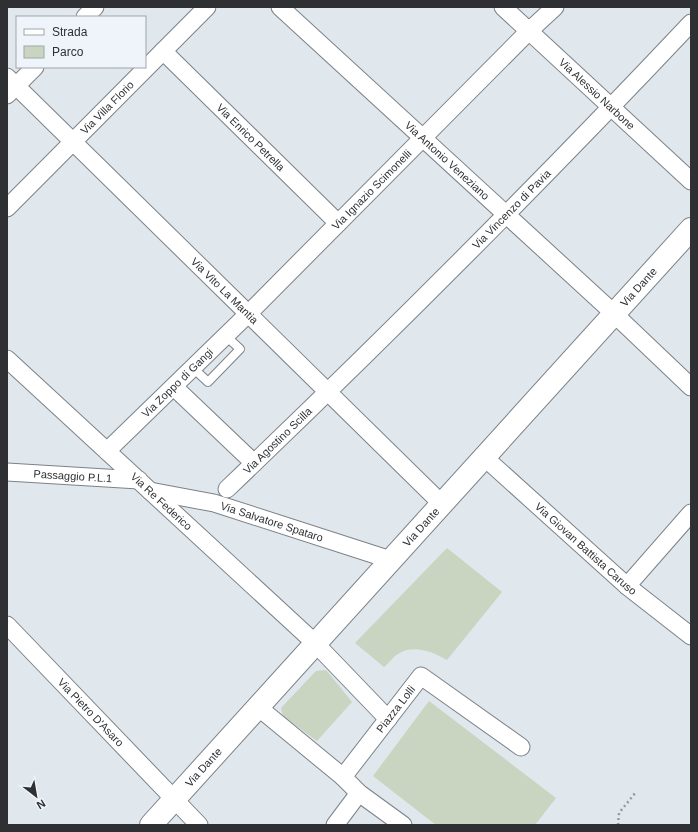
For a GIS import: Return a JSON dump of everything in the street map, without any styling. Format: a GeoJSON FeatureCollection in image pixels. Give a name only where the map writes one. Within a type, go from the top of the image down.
{"type":"FeatureCollection","features":[{"type":"Feature","properties":{"kind":"street"},"geometry":{"type":"LineString","coordinates":[[86,16],[95,7]]}},
{"type":"Feature","properties":{"kind":"street","name":"Via Villa Florio"},"geometry":{"type":"LineString","coordinates":[[7,208],[207,7]]}},
{"type":"Feature","properties":{"kind":"street","name":"Via Antonio Veneziano"},"geometry":{"type":"LineString","coordinates":[[280,7],[614,313],[691,387]]}},
{"type":"Feature","properties":{"kind":"street","name":"Via Alessio Narbone"},"geometry":{"type":"LineString","coordinates":[[503,7],[691,180]]}},
{"type":"Feature","properties":{"kind":"street","name":"Via Ignazio Scimonelli"},"geometry":{"type":"LineString","coordinates":[[248,314],[529,30],[555,7]]}},
{"type":"Feature","properties":{"kind":"street","name":"Via Vincenzo di Pavia"},"geometry":{"type":"LineString","coordinates":[[328,391],[612,107],[691,23]]}},
{"type":"Feature","properties":{"kind":"street","name":"Via Enrico Petrella"},"geometry":{"type":"LineString","coordinates":[[163,51],[338,223]]}},
{"type":"Feature","properties":{"kind":"street"},"geometry":{"type":"LineString","coordinates":[[10,86],[34,68]]}},
{"type":"Feature","properties":{"kind":"street","name":"Via Vito La Mantia"},"geometry":{"type":"LineString","coordinates":[[10,86],[73,142],[442,504]]}},
{"type":"Feature","properties":{"kind":"street","name":"Via Dante"},"geometry":{"type":"LineString","coordinates":[[151,825],[691,229]]}},
{"type":"Feature","properties":{"kind":"street","name":"Via Zoppo di Gangi"},"geometry":{"type":"LineString","coordinates":[[107,451],[248,314]]}},
{"type":"Feature","properties":{"kind":"street","name":"Via Re Federico"},"geometry":{"type":"LineString","coordinates":[[7,359],[316,643],[388,719]]}},
{"type":"Feature","properties":{"kind":"street"},"geometry":{"type":"LineString","coordinates":[[174,387],[254,463]]}},
{"type":"Feature","properties":{"kind":"street","name":"Via Agostino Scilla"},"geometry":{"type":"LineString","coordinates":[[227,489],[328,391]]}},
{"type":"Feature","properties":{"kind":"street","name":"Via Giovan Battista Caruso"},"geometry":{"type":"LineString","coordinates":[[484,457],[627,586],[691,636]]}},
{"type":"Feature","properties":{"kind":"street","name":"Passaggio P.L.1"},"geometry":{"type":"LineString","coordinates":[[7,472],[145,485]]}},
{"type":"Feature","properties":{"kind":"street","name":"Via Salvatore Spataro"},"geometry":{"type":"LineString","coordinates":[[145,485],[214,503],[391,560]]}},
{"type":"Feature","properties":{"kind":"street"},"geometry":{"type":"LineString","coordinates":[[627,586],[691,513]]}},
{"type":"Feature","properties":{"kind":"street","name":"Via Pietro D'Asaro"},"geometry":{"type":"LineString","coordinates":[[7,624],[199,825]]}},
{"type":"Feature","properties":{"kind":"street","name":"Piazza Lolli"},"geometry":{"type":"LineString","coordinates":[[343,777],[421,676],[521,747]]}},
{"type":"Feature","properties":{"kind":"street"},"geometry":{"type":"LineString","coordinates":[[258,707],[343,777],[359,793],[403,825]]}},
{"type":"Feature","properties":{"kind":"street"},"geometry":{"type":"LineString","coordinates":[[335,825],[359,793]]}},
{"type":"Feature","properties":{"kind":"path"},"geometry":{"type":"LineString","coordinates":[[618,825],[619,813],[636,792]]}},
{"type":"Feature","properties":{"kind":"green space"},"geometry":{"type":"Polygon","coordinates":[[[447,548],[502,592],[447,660],[436,654],[417,649],[404,651],[398,654],[384,667],[355,643],[447,548]]]}},
{"type":"Feature","properties":{"kind":"green space"},"geometry":{"type":"Polygon","coordinates":[[[316,671],[327,671],[352,702],[317,741],[283,716],[281,708],[316,671]]]}},
{"type":"Feature","properties":{"kind":"green space"},"geometry":{"type":"Polygon","coordinates":[[[429,701],[556,798],[535,825],[436,825],[373,776],[429,701]]]}}]}
